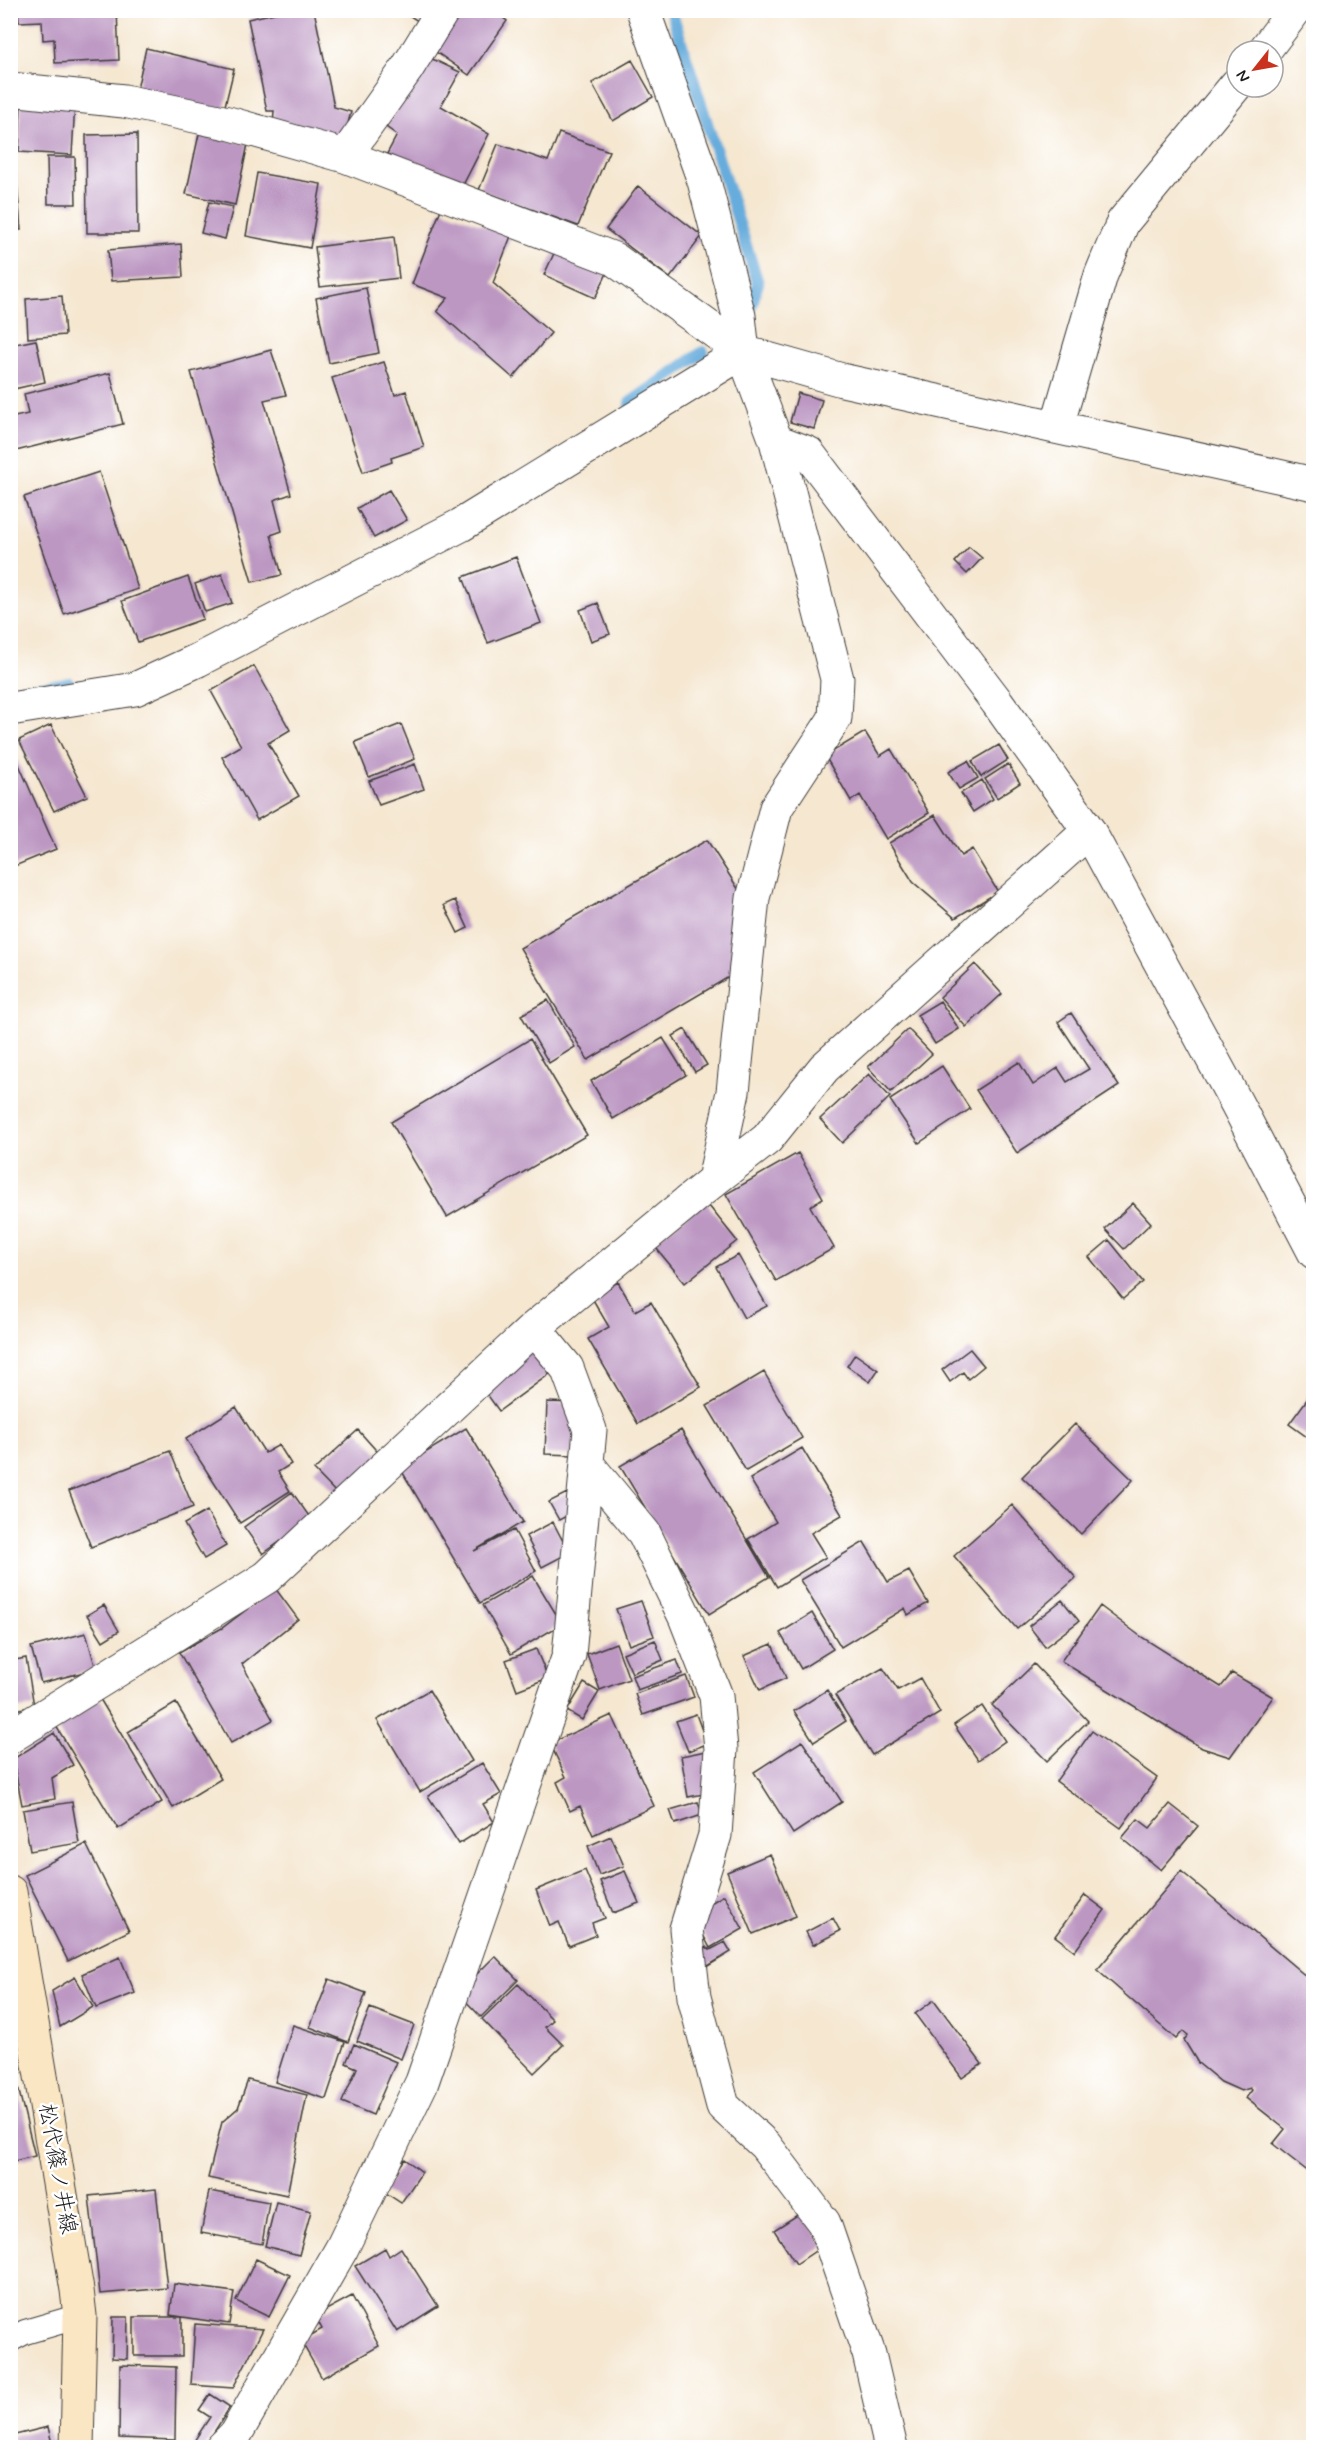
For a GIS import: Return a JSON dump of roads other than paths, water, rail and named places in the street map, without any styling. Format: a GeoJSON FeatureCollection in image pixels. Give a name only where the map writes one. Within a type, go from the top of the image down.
{"type":"FeatureCollection","features":[{"type":"Feature","properties":{"kind":"main road","name":"松代篠ノ井線"},"geometry":{"type":"LineString","coordinates":[[10,1892],[80,2316],[77,2448]]}},
{"type":"Feature","properties":{"kind":"street"},"geometry":{"type":"LineString","coordinates":[[345,156],[406,70],[442,10]]}},
{"type":"Feature","properties":{"kind":"street"},"geometry":{"type":"LineString","coordinates":[[643,10],[704,181],[739,316],[743,352],[776,441],[837,679],[835,718],[777,808],[753,898],[733,1092],[714,1180]]}},
{"type":"Feature","properties":{"kind":"street"},"geometry":{"type":"LineString","coordinates":[[1273,39],[1295,10]]}},
{"type":"Feature","properties":{"kind":"street"},"geometry":{"type":"LineString","coordinates":[[10,76],[48,93]]}},
{"type":"Feature","properties":{"kind":"street"},"geometry":{"type":"LineString","coordinates":[[10,89],[124,101],[228,123],[345,156],[614,259],[743,352],[842,380],[1314,484]]}},
{"type":"Feature","properties":{"kind":"street"},"geometry":{"type":"LineString","coordinates":[[1057,426],[1101,275],[1123,222],[1225,99]]}},
{"type":"Feature","properties":{"kind":"street"},"geometry":{"type":"LineString","coordinates":[[10,709],[135,689],[198,660],[461,525],[743,352]]}},
{"type":"Feature","properties":{"kind":"street"},"geometry":{"type":"LineString","coordinates":[[776,441],[808,453],[997,702],[1089,831],[1238,1104],[1314,1252]]}},
{"type":"Feature","properties":{"kind":"street"},"geometry":{"type":"LineString","coordinates":[[10,1737],[267,1577],[534,1328],[767,1139],[824,1068],[1089,831]]}},
{"type":"Feature","properties":{"kind":"street"},"geometry":{"type":"LineString","coordinates":[[222,2448],[235,2435],[342,2248],[423,2082],[569,1655],[590,1430],[567,1368],[534,1328]]}},
{"type":"Feature","properties":{"kind":"street"},"geometry":{"type":"LineString","coordinates":[[588,1465],[644,1533],[685,1617],[716,1696],[721,1749],[715,1835],[686,1929],[694,1997],[723,2106],[765,2145],[824,2223],[869,2354],[891,2448]]}},
{"type":"Feature","properties":{"kind":"lane"},"geometry":{"type":"LineString","coordinates":[[10,2340],[25,2332],[80,2316]]}},
{"type":"Feature","properties":{"kind":"waterway"},"geometry":{"type":"LineString","coordinates":[[671,10],[758,283],[749,313]]}},
{"type":"Feature","properties":{"kind":"waterway"},"geometry":{"type":"LineString","coordinates":[[630,403],[703,352]]}},
{"type":"Feature","properties":{"kind":"waterway"},"geometry":{"type":"LineString","coordinates":[[10,692],[69,683]]}}]}
